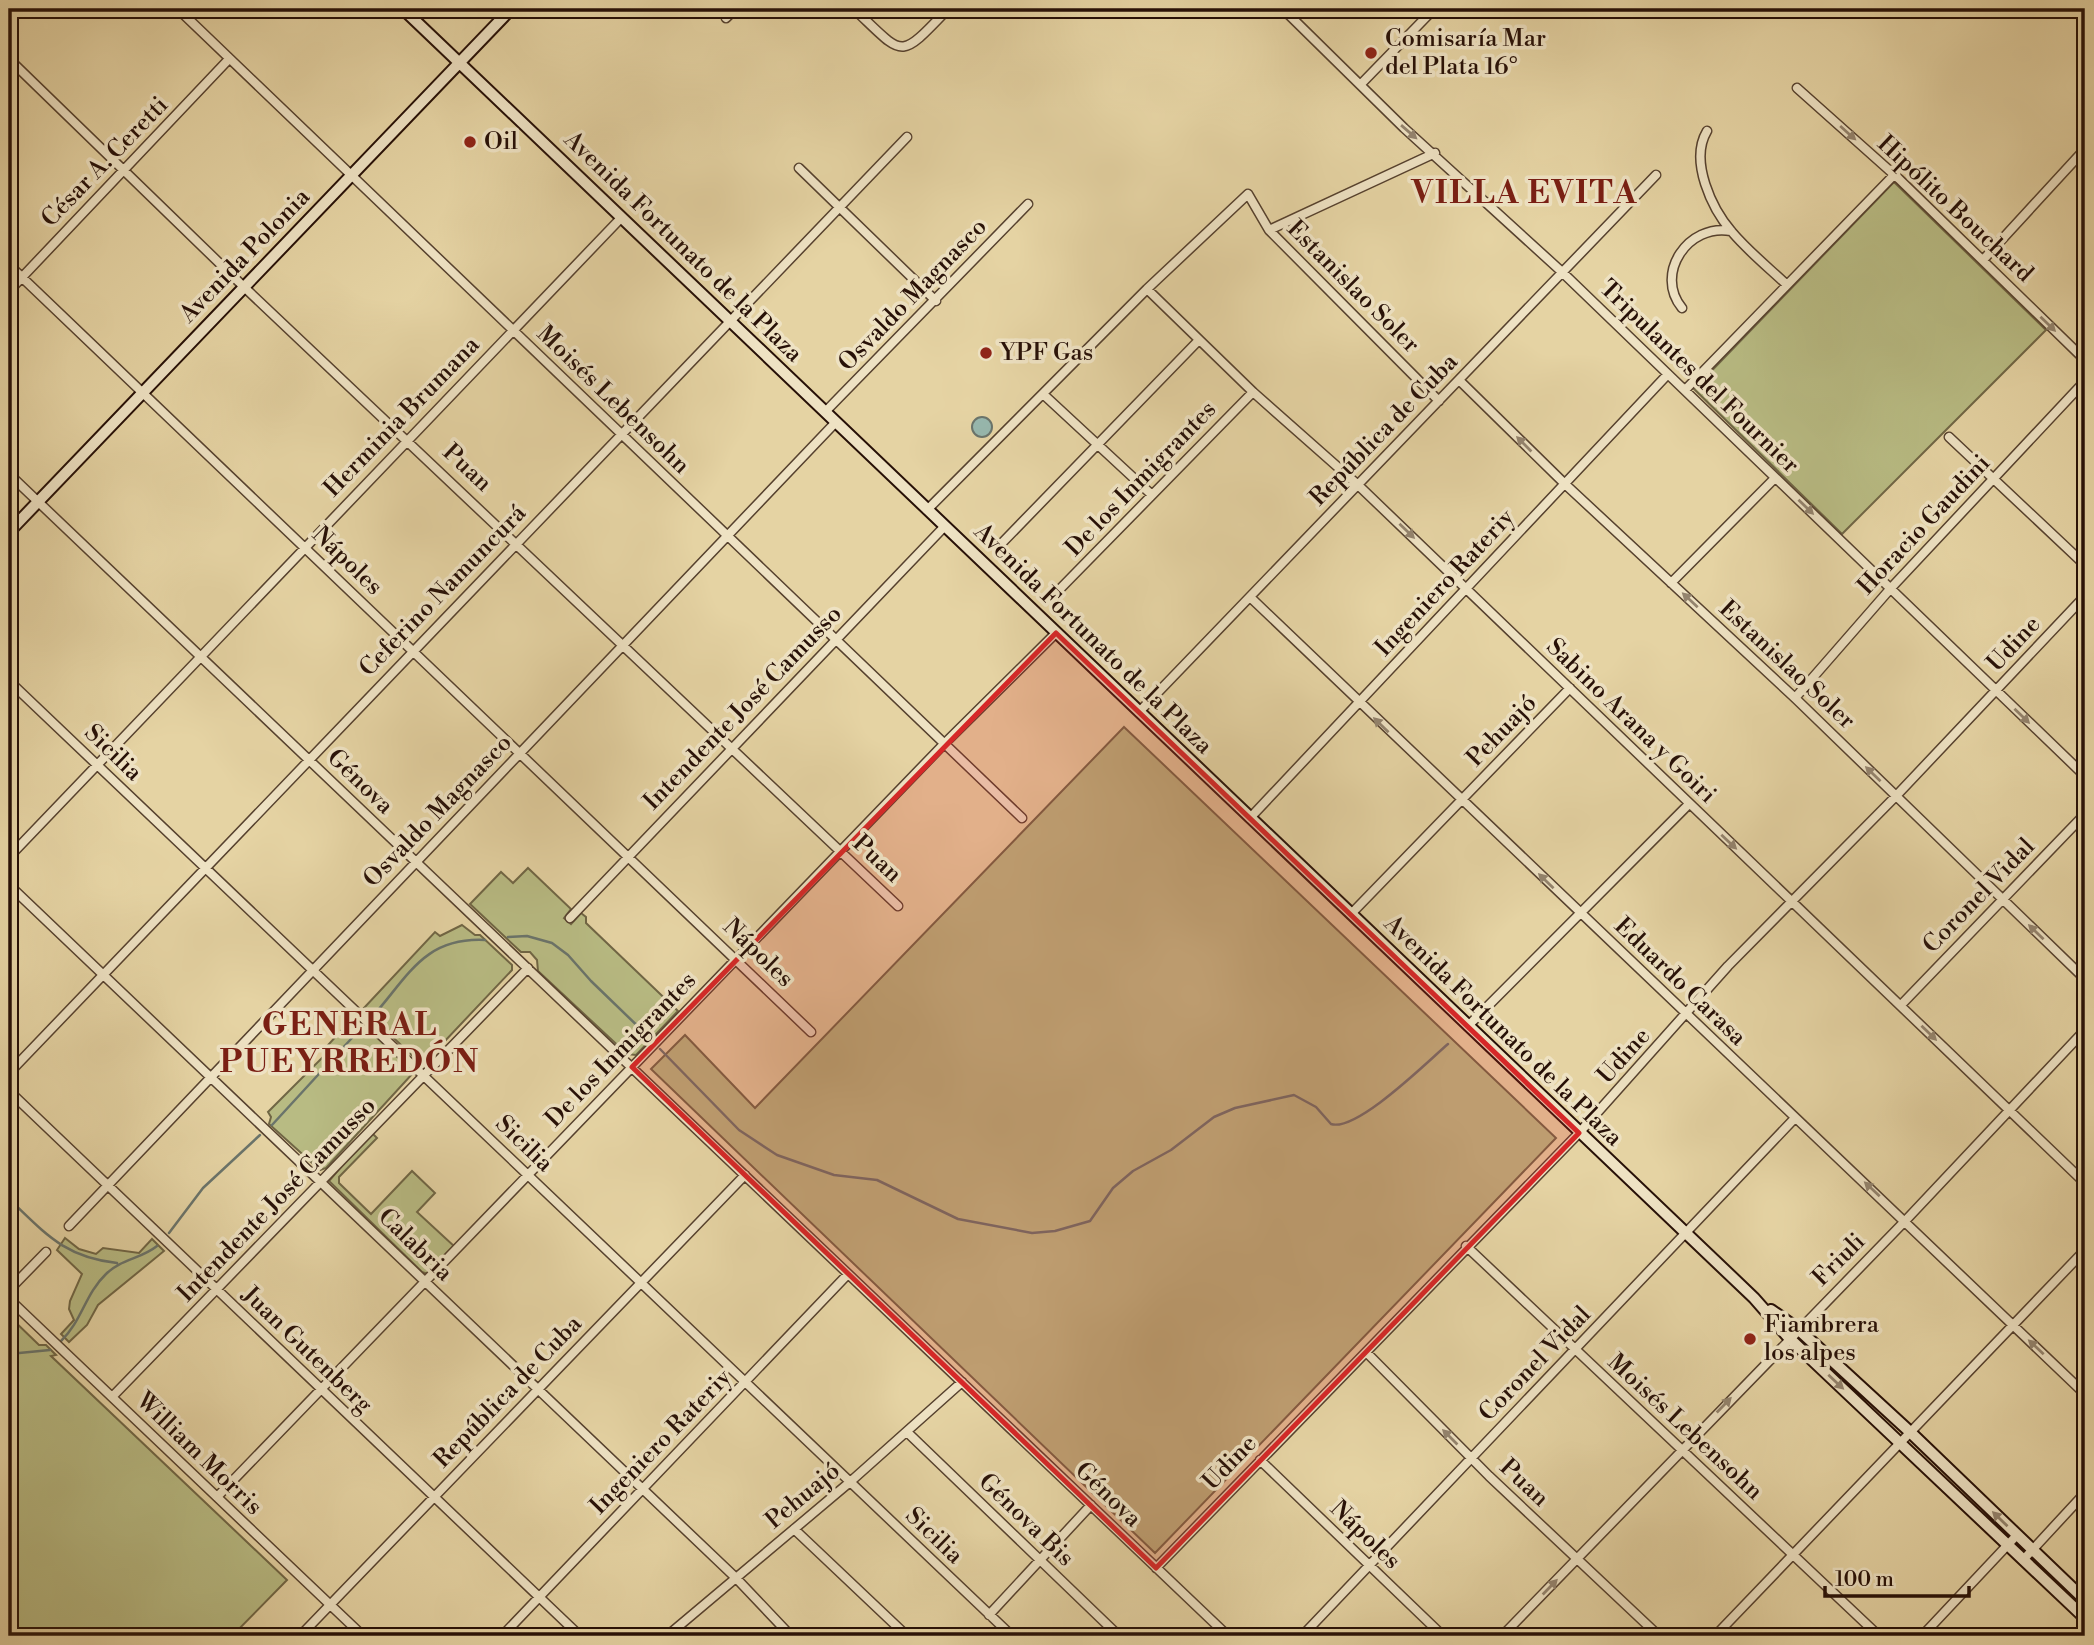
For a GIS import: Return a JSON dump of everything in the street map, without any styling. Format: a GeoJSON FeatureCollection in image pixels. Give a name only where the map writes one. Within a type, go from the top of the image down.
{"type":"FeatureCollection","features":[{"type":"Feature","properties":{"kind":"main road","name":"Avenida Fortunato de la Plaza"},"geometry":{"type":"LineString","coordinates":[[404,9],[1754,1298],[1789,1338],[2085,1618]]}},
{"type":"Feature","properties":{"kind":"main road","name":"Avenida Polonia"},"geometry":{"type":"LineString","coordinates":[[9,532],[510,9]]}},
{"type":"Feature","properties":{"kind":"main road","name":"Avenida Fortunato de la Plaza"},"geometry":{"type":"LineString","coordinates":[[1754,1298],[1798,1329],[2085,1600]]}},
{"type":"Feature","properties":{"kind":"street","name":"Moisés Lebensohn"},"geometry":{"type":"LineString","coordinates":[[178,9],[1021,818]]}},
{"type":"Feature","properties":{"kind":"street"},"geometry":{"type":"LineString","coordinates":[[726,18],[735,9]]}},
{"type":"Feature","properties":{"kind":"street"},"geometry":{"type":"LineString","coordinates":[[853,9],[891,44],[902,48],[914,45],[948,9]]}},
{"type":"Feature","properties":{"kind":"street","name":"Tripulantes del Fournier"},"geometry":{"type":"LineString","coordinates":[[1283,9],[1404,128],[1435,153],[1562,272],[2085,776]]}},
{"type":"Feature","properties":{"kind":"street"},"geometry":{"type":"LineString","coordinates":[[1361,84],[1434,9]]}},
{"type":"Feature","properties":{"kind":"street","name":"Puan"},"geometry":{"type":"LineString","coordinates":[[9,59],[244,287],[517,542],[898,906]]}},
{"type":"Feature","properties":{"kind":"street","name":"César A. Ceretti"},"geometry":{"type":"LineString","coordinates":[[9,292],[229,60]]}},
{"type":"Feature","properties":{"kind":"street"},"geometry":{"type":"LineString","coordinates":[[9,75],[17,67]]}},
{"type":"Feature","properties":{"kind":"street","name":"Hipólito Bouchard"},"geometry":{"type":"LineString","coordinates":[[1797,88],[1894,175],[2085,360]]}},
{"type":"Feature","properties":{"kind":"street"},"geometry":{"type":"LineString","coordinates":[[1707,131],[1701,156],[1704,182],[1731,231],[1787,285]]}},
{"type":"Feature","properties":{"kind":"street","name":"Ceferino Namuncurá"},"geometry":{"type":"LineString","coordinates":[[9,1073],[907,136]]}},
{"type":"Feature","properties":{"kind":"street"},"geometry":{"type":"LineString","coordinates":[[1983,260],[2085,149]]}},
{"type":"Feature","properties":{"kind":"street"},"geometry":{"type":"LineString","coordinates":[[1269,230],[1435,153]]}},
{"type":"Feature","properties":{"kind":"street"},"geometry":{"type":"LineString","coordinates":[[799,168],[936,301]]}},
{"type":"Feature","properties":{"kind":"street","name":"República de Cuba"},"geometry":{"type":"LineString","coordinates":[[1139,712],[1656,175]]}},
{"type":"Feature","properties":{"kind":"street"},"geometry":{"type":"LineString","coordinates":[[1685,390],[1894,175]]}},
{"type":"Feature","properties":{"kind":"street","name":"Estanislao Soler"},"geometry":{"type":"LineString","coordinates":[[1147,289],[1248,194],[1269,230],[1439,401]]}},
{"type":"Feature","properties":{"kind":"street","name":"Osvaldo Magnasco"},"geometry":{"type":"LineString","coordinates":[[824,412],[936,301],[1028,204]]}},
{"type":"Feature","properties":{"kind":"street","name":"Herminia Brumana"},"geometry":{"type":"LineString","coordinates":[[9,857],[621,218]]}},
{"type":"Feature","properties":{"kind":"street"},"geometry":{"type":"LineString","coordinates":[[1682,308],[1675,299],[1670,282],[1673,264],[1683,248],[1711,231],[1731,231]]}},
{"type":"Feature","properties":{"kind":"street","name":"Nápoles"},"geometry":{"type":"LineString","coordinates":[[9,265],[811,1032]]}},
{"type":"Feature","properties":{"kind":"street"},"geometry":{"type":"LineString","coordinates":[[927,510],[1147,289]]}},
{"type":"Feature","properties":{"kind":"street","name":"Sabino Arana y Goiri"},"geometry":{"type":"LineString","coordinates":[[1147,289],[1253,392],[1357,484],[2085,1183]]}},
{"type":"Feature","properties":{"kind":"street"},"geometry":{"type":"LineString","coordinates":[[1000,545],[1199,340]]}},
{"type":"Feature","properties":{"kind":"street","name":"Ingeniero Rateriy"},"geometry":{"type":"LineString","coordinates":[[1250,818],[1668,374]]}},
{"type":"Feature","properties":{"kind":"street","name":"Estanislao Soler"},"geometry":{"type":"LineString","coordinates":[[1460,381],[1566,485],[1795,698],[2085,979]]}},
{"type":"Feature","properties":{"kind":"street","name":"Horacio Gaudini"},"geometry":{"type":"LineString","coordinates":[[1795,698],[1891,588],[2085,381]]}},
{"type":"Feature","properties":{"kind":"street","name":"De los Inmigrantes"},"geometry":{"type":"LineString","coordinates":[[1057,592],[1253,392]]}},
{"type":"Feature","properties":{"kind":"street"},"geometry":{"type":"LineString","coordinates":[[1043,394],[1152,495]]}},
{"type":"Feature","properties":{"kind":"street","name":"Osvaldo Magnasco"},"geometry":{"type":"LineString","coordinates":[[68,1226],[835,423]]}},
{"type":"Feature","properties":{"kind":"street"},"geometry":{"type":"LineString","coordinates":[[1949,437],[2085,565]]}},
{"type":"Feature","properties":{"kind":"street","name":"Génova"},"geometry":{"type":"LineString","coordinates":[[9,474],[1228,1636]]}},
{"type":"Feature","properties":{"kind":"street"},"geometry":{"type":"LineString","coordinates":[[1671,583],[1775,478]]}},
{"type":"Feature","properties":{"kind":"street","name":"Intendente José Camusso"},"geometry":{"type":"LineString","coordinates":[[570,918],[944,527]]}},
{"type":"Feature","properties":{"kind":"street","name":"Udine"},"geometry":{"type":"LineString","coordinates":[[1156,1568],[1367,1353],[1466,1246],[1579,1133],[1728,966],[1896,796],[2085,596]]}},
{"type":"Feature","properties":{"kind":"street","name":"Eduardo Carasa"},"geometry":{"type":"LineString","coordinates":[[1250,597],[1686,1015],[1906,1220],[2085,1394]]}},
{"type":"Feature","properties":{"kind":"street","name":"De los Inmigrantes"},"geometry":{"type":"LineString","coordinates":[[217,1497],[840,851],[1056,633]]}},
{"type":"Feature","properties":{"kind":"street","name":"Sicilia"},"geometry":{"type":"LineString","coordinates":[[9,681],[1012,1636]]}},
{"type":"Feature","properties":{"kind":"street","name":"Pehuajó"},"geometry":{"type":"LineString","coordinates":[[1351,914],[1570,688]]}},
{"type":"Feature","properties":{"kind":"street"},"geometry":{"type":"LineString","coordinates":[[1468,1026],[1578,912],[1688,804]]}},
{"type":"Feature","properties":{"kind":"street","name":"Coronel Vidal"},"geometry":{"type":"LineString","coordinates":[[1901,1006],[2085,814]]}},
{"type":"Feature","properties":{"kind":"street","name":"Calabria"},"geometry":{"type":"LineString","coordinates":[[9,885],[736,1578],[791,1636]]}},
{"type":"Feature","properties":{"kind":"street","name":"Intendente José Camusso"},"geometry":{"type":"LineString","coordinates":[[112,1397],[528,968]]}},
{"type":"Feature","properties":{"kind":"street","name":"Friuli"},"geometry":{"type":"LineString","coordinates":[[1502,1636],[1906,1220],[2085,1030]]}},
{"type":"Feature","properties":{"kind":"street","name":"Juan Gutenberg"},"geometry":{"type":"LineString","coordinates":[[9,1091],[580,1636]]}},
{"type":"Feature","properties":{"kind":"street","name":"Coronel Vidal"},"geometry":{"type":"LineString","coordinates":[[1302,1636],[1795,1118]]}},
{"type":"Feature","properties":{"kind":"street","name":"República de Cuba"},"geometry":{"type":"LineString","coordinates":[[300,1636],[745,1175]]}},
{"type":"Feature","properties":{"kind":"street","name":"Moisés Lebensohn"},"geometry":{"type":"LineString","coordinates":[[1466,1246],[1879,1636]]}},
{"type":"Feature","properties":{"kind":"street"},"geometry":{"type":"LineString","coordinates":[[1715,1636],[1899,1441],[2085,1250]]}},
{"type":"Feature","properties":{"kind":"street"},"geometry":{"type":"LineString","coordinates":[[9,1290],[46,1252]]}},
{"type":"Feature","properties":{"kind":"street","name":"Ingeniero Rateriy"},"geometry":{"type":"LineString","coordinates":[[502,1636],[848,1274]]}},
{"type":"Feature","properties":{"kind":"street","name":"William Morris"},"geometry":{"type":"LineString","coordinates":[[9,1299],[363,1636]]}},
{"type":"Feature","properties":{"kind":"street","name":"Puan"},"geometry":{"type":"LineString","coordinates":[[1367,1353],[1471,1459],[1659,1636]]}},
{"type":"Feature","properties":{"kind":"street","name":"Pehuajó"},"geometry":{"type":"LineString","coordinates":[[667,1636],[850,1482],[962,1382]]}},
{"type":"Feature","properties":{"kind":"street","name":"Génova Bis"},"geometry":{"type":"LineString","coordinates":[[906,1432],[1119,1636]]}},
{"type":"Feature","properties":{"kind":"street","name":"Nápoles"},"geometry":{"type":"LineString","coordinates":[[1260,1460],[1443,1636]]}},
{"type":"Feature","properties":{"kind":"street"},"geometry":{"type":"LineString","coordinates":[[2024,1560],[2085,1493]]}},
{"type":"Feature","properties":{"kind":"street"},"geometry":{"type":"LineString","coordinates":[[989,1615],[1091,1505]]}},
{"type":"Feature","properties":{"kind":"street"},"geometry":{"type":"LineString","coordinates":[[794,1529],[907,1636]]}},
{"type":"Feature","properties":{"kind":"street"},"geometry":{"type":"LineString","coordinates":[[1922,1636],[2017,1535]]}},
{"type":"Feature","properties":{"kind":"street"},"geometry":{"type":"LineString","coordinates":[[678,1627],[688,1636]]}},
{"type":"Feature","properties":{"kind":"street"},"geometry":{"type":"LineString","coordinates":[[1210,1636],[1218,1627]]}},
{"type":"Feature","properties":{"kind":"highlighted area"},"geometry":{"type":"Polygon","coordinates":[[[1056,633],[1579,1133],[1156,1568],[632,1067],[1056,633]]]}},
{"type":"Feature","properties":{"kind":"green space"},"geometry":{"type":"Polygon","coordinates":[[[1894,182],[2046,330],[1842,534],[1694,389],[1894,182]]]}},
{"type":"Feature","properties":{"kind":"green space"},"geometry":{"type":"Polygon","coordinates":[[[1124,727],[1556,1138],[1155,1553],[651,1069],[685,1035],[755,1108],[1124,727]]]}},
{"type":"Feature","properties":{"kind":"green space"},"geometry":{"type":"Polygon","coordinates":[[[528,868],[571,909],[564,918],[571,924],[581,913],[586,917],[586,923],[678,1011],[636,1055],[627,1054],[538,971],[537,960],[530,952],[521,952],[470,904],[501,872],[513,883],[528,868]]]}},
{"type":"Feature","properties":{"kind":"green space"},"geometry":{"type":"Polygon","coordinates":[[[462,925],[475,935],[480,935],[512,965],[512,970],[426,1061],[419,1062],[363,1009],[435,932],[440,936],[462,925]]]}},
{"type":"Feature","properties":{"kind":"green space"},"geometry":{"type":"Polygon","coordinates":[[[351,1020],[367,1031],[369,1029],[414,1072],[326,1168],[320,1170],[269,1124],[271,1117],[268,1112],[331,1049],[328,1045],[351,1020]]]}},
{"type":"Feature","properties":{"kind":"green space"},"geometry":{"type":"Polygon","coordinates":[[[371,1132],[377,1138],[339,1177],[339,1183],[371,1214],[412,1171],[435,1193],[417,1212],[455,1247],[428,1274],[422,1272],[329,1181],[371,1132]]]}},
{"type":"Feature","properties":{"kind":"green space"},"geometry":{"type":"Polygon","coordinates":[[[65,1238],[79,1249],[96,1254],[103,1248],[139,1253],[152,1239],[164,1251],[98,1305],[87,1325],[69,1342],[61,1334],[74,1320],[69,1309],[70,1301],[82,1274],[57,1250],[65,1238]]]}},
{"type":"Feature","properties":{"kind":"green space"},"geometry":{"type":"Polygon","coordinates":[[[9,1316],[39,1345],[46,1345],[56,1355],[51,1356],[287,1580],[232,1636],[9,1636],[9,1316]]]}},
{"type":"Feature","properties":{"kind":"water"},"geometry":{"type":"Polygon","coordinates":[[[982,417],[989,420],[992,427],[989,434],[982,437],[975,434],[972,427],[975,420],[982,417]]]}},
{"type":"Feature","properties":{"kind":"waterway"},"geometry":{"type":"LineString","coordinates":[[508,937],[527,936],[552,943],[568,955],[650,1038]]}},
{"type":"Feature","properties":{"kind":"waterway"},"geometry":{"type":"LineString","coordinates":[[373,1016],[408,973],[433,952],[464,941],[485,940]]}},
{"type":"Feature","properties":{"kind":"waterway"},"geometry":{"type":"LineString","coordinates":[[272,1125],[362,1027]]}},
{"type":"Feature","properties":{"kind":"waterway"},"geometry":{"type":"LineString","coordinates":[[660,1049],[739,1130],[777,1155],[834,1175],[877,1180],[958,1219],[1032,1233],[1055,1231],[1090,1221],[1113,1188],[1133,1171],[1171,1150],[1214,1117],[1235,1108],[1294,1095],[1316,1107],[1331,1124],[1343,1124],[1374,1107],[1448,1044]]}},
{"type":"Feature","properties":{"kind":"waterway"},"geometry":{"type":"LineString","coordinates":[[169,1233],[203,1188],[260,1135]]}},
{"type":"Feature","properties":{"kind":"waterway"},"geometry":{"type":"LineString","coordinates":[[9,1199],[57,1242],[83,1255],[117,1263]]}},
{"type":"Feature","properties":{"kind":"waterway"},"geometry":{"type":"LineString","coordinates":[[61,1341],[106,1274],[118,1265],[157,1246]]}},
{"type":"Feature","properties":{"kind":"waterway"},"geometry":{"type":"LineString","coordinates":[[9,1354],[50,1350]]}},
{"type":"Feature","properties":{"kind":"place","name":"Comisaría Mar del Plata 16°"},"geometry":{"type":"Point","coordinates":[1371,53]}},
{"type":"Feature","properties":{"kind":"place","name":"Oil"},"geometry":{"type":"Point","coordinates":[470,142]}},
{"type":"Feature","properties":{"kind":"place","name":"YPF Gas"},"geometry":{"type":"Point","coordinates":[986,353]}},
{"type":"Feature","properties":{"kind":"place","name":"Fiambrera los alpes"},"geometry":{"type":"Point","coordinates":[1750,1339]}},
{"type":"Feature","properties":{"kind":"district","name":"VILLA EVITA"},"geometry":{"type":"Point","coordinates":[1525,193]}},
{"type":"Feature","properties":{"kind":"district","name":"GENERAL PUEYRREDÓN"},"geometry":{"type":"Point","coordinates":[350,1044]}}]}
